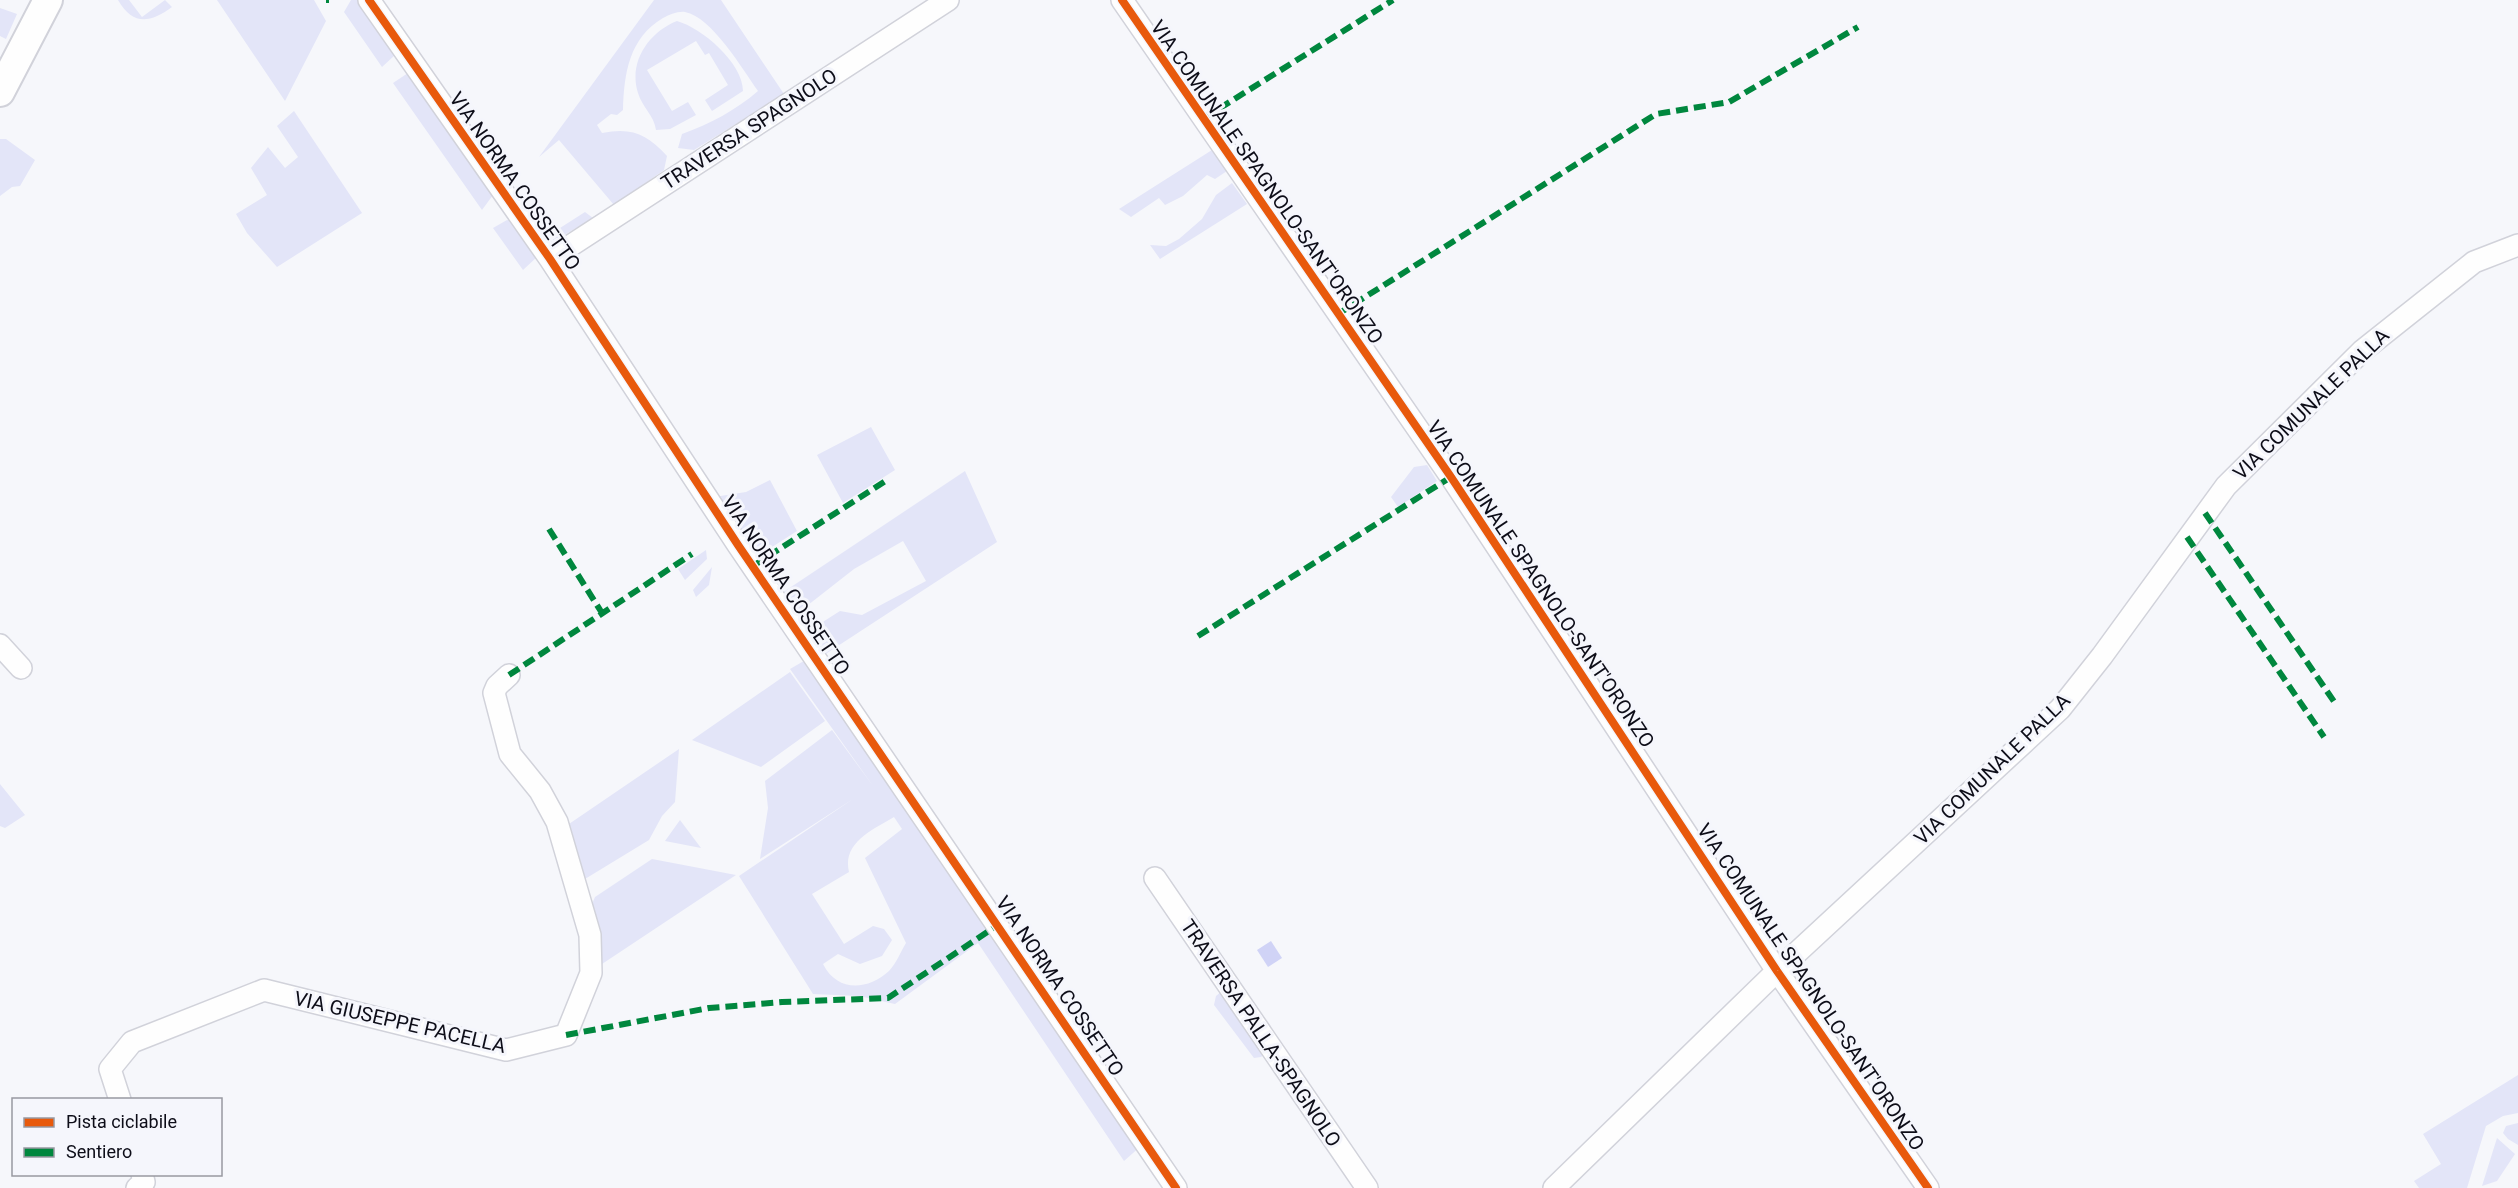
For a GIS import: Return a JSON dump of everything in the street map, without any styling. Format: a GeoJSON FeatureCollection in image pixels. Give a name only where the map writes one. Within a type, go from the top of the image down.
{"type":"FeatureCollection","features":[{"type":"Feature","properties":{"kind":"street"},"geometry":{"type":"LineString","coordinates":[[0,92],[48,0]]}},
{"type":"Feature","properties":{"kind":"street","name":"VIA NORMA COSSETTO"},"geometry":{"type":"LineString","coordinates":[[369,0],[550,259],[738,545],[1176,1188]]}},
{"type":"Feature","properties":{"kind":"street","name":"TRAVERSA SPAGNOLO"},"geometry":{"type":"LineString","coordinates":[[550,259],[948,0]]}},
{"type":"Feature","properties":{"kind":"street","name":"VIA COMUNALE SPAGNOLO-SANT'ORONZO"},"geometry":{"type":"LineString","coordinates":[[1122,0],[1451,477],[1777,970],[1928,1188]]}},
{"type":"Feature","properties":{"kind":"street","name":"VIA COMUNALE PALLA"},"geometry":{"type":"LineString","coordinates":[[1554,1188],[1777,970],[2060,709],[2102,656],[2226,486],[2362,351],[2474,262],[2518,245]]}},
{"type":"Feature","properties":{"kind":"street"},"geometry":{"type":"LineString","coordinates":[[0,645],[21,668]]}},
{"type":"Feature","properties":{"kind":"street","name":"VIA GIUSEPPE PACELLA"},"geometry":{"type":"LineString","coordinates":[[119,1098],[110,1069],[132,1042],[264,990],[506,1050],[566,1035],[591,973],[590,935],[557,822],[540,791],[510,754],[494,693],[497,686],[509,675]]}},
{"type":"Feature","properties":{"kind":"street","name":"TRAVERSA PALLA-SPAGNOLO"},"geometry":{"type":"LineString","coordinates":[[1155,878],[1367,1188]]}},
{"type":"Feature","properties":{"kind":"street"},"geometry":{"type":"LineString","coordinates":[[137,1188],[144,1182],[142,1176]]}},
{"type":"Feature","properties":{"kind":"shaded area"},"geometry":{"type":"Polygon","coordinates":[[[118,0],[129,0],[142,17],[165,0],[172,7],[149,19],[142,19],[130,14],[118,0]]]}},
{"type":"Feature","properties":{"kind":"shaded area"},"geometry":{"type":"Polygon","coordinates":[[[217,0],[314,0],[326,21],[285,101],[217,0]]]}},
{"type":"Feature","properties":{"kind":"shaded area"},"geometry":{"type":"Polygon","coordinates":[[[351,0],[357,0],[395,55],[382,67],[344,12],[351,0]]]}},
{"type":"Feature","properties":{"kind":"shaded area"},"geometry":{"type":"Polygon","coordinates":[[[654,0],[721,0],[784,94],[694,150],[678,148],[682,134],[722,116],[758,91],[726,46],[706,24],[685,12],[663,18],[652,26],[636,46],[627,70],[623,110],[617,115],[611,114],[597,125],[602,133],[622,131],[646,137],[667,156],[664,170],[614,205],[559,140],[539,157],[654,0]]]}},
{"type":"Feature","properties":{"kind":"shaded area"},"geometry":{"type":"Polygon","coordinates":[[[0,8],[17,14],[6,39],[0,36],[0,8]]]}},
{"type":"Feature","properties":{"kind":"shaded area"},"geometry":{"type":"Polygon","coordinates":[[[677,21],[698,31],[729,58],[741,80],[743,91],[712,111],[705,100],[728,85],[709,53],[705,55],[696,41],[647,70],[672,111],[688,102],[696,115],[670,129],[656,130],[638,93],[636,70],[643,50],[650,40],[677,21]]]}},
{"type":"Feature","properties":{"kind":"shaded area"},"geometry":{"type":"Polygon","coordinates":[[[408,73],[493,195],[482,210],[393,83],[408,73]]]}},
{"type":"Feature","properties":{"kind":"shaded area"},"geometry":{"type":"Polygon","coordinates":[[[294,111],[362,213],[277,267],[247,233],[236,214],[267,195],[251,168],[268,147],[285,168],[298,157],[277,126],[294,111]]]}},
{"type":"Feature","properties":{"kind":"shaded area"},"geometry":{"type":"Polygon","coordinates":[[[0,139],[6,139],[35,160],[20,186],[12,187],[0,196],[0,139]]]}},
{"type":"Feature","properties":{"kind":"shaded area"},"geometry":{"type":"Polygon","coordinates":[[[1212,150],[1227,171],[1215,179],[1207,175],[1183,196],[1165,205],[1159,198],[1131,217],[1119,209],[1212,150]]]}},
{"type":"Feature","properties":{"kind":"shaded area"},"geometry":{"type":"Polygon","coordinates":[[[1232,183],[1247,204],[1160,259],[1150,245],[1166,246],[1179,239],[1202,219],[1216,195],[1232,183]]]}},
{"type":"Feature","properties":{"kind":"shaded area"},"geometry":{"type":"Polygon","coordinates":[[[585,212],[593,218],[554,241],[544,226],[560,228],[585,212]]]}},
{"type":"Feature","properties":{"kind":"shaded area"},"geometry":{"type":"Polygon","coordinates":[[[507,220],[512,221],[537,257],[523,270],[493,228],[507,220]]]}},
{"type":"Feature","properties":{"kind":"shaded area"},"geometry":{"type":"Polygon","coordinates":[[[871,427],[895,470],[843,503],[817,455],[871,427]]]}},
{"type":"Feature","properties":{"kind":"shaded area"},"geometry":{"type":"Polygon","coordinates":[[[1427,465],[1437,481],[1398,507],[1391,497],[1414,467],[1427,465]]]}},
{"type":"Feature","properties":{"kind":"shaded area"},"geometry":{"type":"Polygon","coordinates":[[[965,471],[997,542],[824,655],[807,632],[840,611],[862,615],[926,581],[903,541],[854,569],[794,616],[779,595],[965,471]]]}},
{"type":"Feature","properties":{"kind":"shaded area"},"geometry":{"type":"Polygon","coordinates":[[[770,480],[797,531],[755,558],[714,497],[746,492],[770,480]]]}},
{"type":"Feature","properties":{"kind":"shaded area"},"geometry":{"type":"Polygon","coordinates":[[[706,550],[707,559],[685,580],[678,569],[706,550]]]}},
{"type":"Feature","properties":{"kind":"shaded area"},"geometry":{"type":"Polygon","coordinates":[[[712,567],[709,585],[696,597],[693,590],[712,567]]]}},
{"type":"Feature","properties":{"kind":"shaded area"},"geometry":{"type":"Polygon","coordinates":[[[809,658],[1141,1146],[1124,1161],[978,943],[895,1004],[859,996],[813,994],[739,876],[853,799],[760,859],[768,808],[765,781],[832,730],[873,786],[790,669],[809,658]],[[894,817],[868,832],[854,845],[850,853],[849,872],[812,894],[844,944],[873,926],[884,929],[892,940],[882,956],[860,964],[838,954],[823,964],[836,980],[844,984],[862,985],[880,978],[892,968],[906,943],[865,858],[902,829],[894,817]]]}},
{"type":"Feature","properties":{"kind":"shaded area"},"geometry":{"type":"Polygon","coordinates":[[[790,672],[825,721],[761,767],[692,740],[790,672]]]}},
{"type":"Feature","properties":{"kind":"shaded area"},"geometry":{"type":"Polygon","coordinates":[[[679,749],[675,802],[662,816],[649,840],[585,879],[566,826],[679,749]]]}},
{"type":"Feature","properties":{"kind":"shaded area"},"geometry":{"type":"Polygon","coordinates":[[[0,784],[25,815],[5,828],[0,826],[0,784]]]}},
{"type":"Feature","properties":{"kind":"shaded area"},"geometry":{"type":"Polygon","coordinates":[[[680,820],[701,848],[665,841],[680,820]]]}},
{"type":"Feature","properties":{"kind":"shaded area"},"geometry":{"type":"Polygon","coordinates":[[[652,859],[736,875],[599,966],[592,904],[595,897],[652,859]]]}},
{"type":"Feature","properties":{"kind":"shaded area"},"geometry":{"type":"Polygon","coordinates":[[[1222,991],[1267,1051],[1261,1057],[1254,1058],[1214,1005],[1216,996],[1222,991]]]}},
{"type":"Feature","properties":{"kind":"shaded area"},"geometry":{"type":"Polygon","coordinates":[[[2518,1075],[2518,1113],[2503,1116],[2486,1126],[2467,1188],[2419,1188],[2414,1181],[2441,1164],[2423,1134],[2518,1075]]]}},
{"type":"Feature","properties":{"kind":"shaded area"},"geometry":{"type":"Polygon","coordinates":[[[2518,1123],[2518,1145],[2503,1133],[2506,1126],[2518,1123]]]}},
{"type":"Feature","properties":{"kind":"shaded area"},"geometry":{"type":"Polygon","coordinates":[[[2497,1138],[2515,1154],[2497,1181],[2482,1186],[2497,1138]]]}},
{"type":"Feature","properties":{"kind":"water"},"geometry":{"type":"Polygon","coordinates":[[[1271,941],[1282,958],[1268,967],[1257,950],[1271,941]]]}},
{"type":"Feature","properties":{"kind":"marked path"},"geometry":{"type":"LineString","coordinates":[[1204,118],[1393,0]]}},
{"type":"Feature","properties":{"kind":"marked path"},"geometry":{"type":"LineString","coordinates":[[1338,314],[1656,114],[1729,102],[1858,27]]}},
{"type":"Feature","properties":{"kind":"marked path"},"geometry":{"type":"LineString","coordinates":[[1198,636],[1451,477]]}},
{"type":"Feature","properties":{"kind":"marked path"},"geometry":{"type":"LineString","coordinates":[[753,566],[887,480]]}},
{"type":"Feature","properties":{"kind":"marked path"},"geometry":{"type":"LineString","coordinates":[[2205,513],[2335,703]]}},
{"type":"Feature","properties":{"kind":"marked path"},"geometry":{"type":"LineString","coordinates":[[549,529],[602,613]]}},
{"type":"Feature","properties":{"kind":"marked path"},"geometry":{"type":"LineString","coordinates":[[2187,537],[2324,737]]}},
{"type":"Feature","properties":{"kind":"marked path"},"geometry":{"type":"LineString","coordinates":[[509,675],[692,554]]}},
{"type":"Feature","properties":{"kind":"marked path"},"geometry":{"type":"LineString","coordinates":[[566,1035],[709,1008],[782,1002],[888,998],[998,925]]}},
{"type":"Feature","properties":{"kind":"cycle path"},"geometry":{"type":"LineString","coordinates":[[369,0],[550,259],[738,545],[1176,1188]]}},
{"type":"Feature","properties":{"kind":"cycle path"},"geometry":{"type":"LineString","coordinates":[[1122,0],[1451,477],[1777,971],[1928,1188]]}}]}
